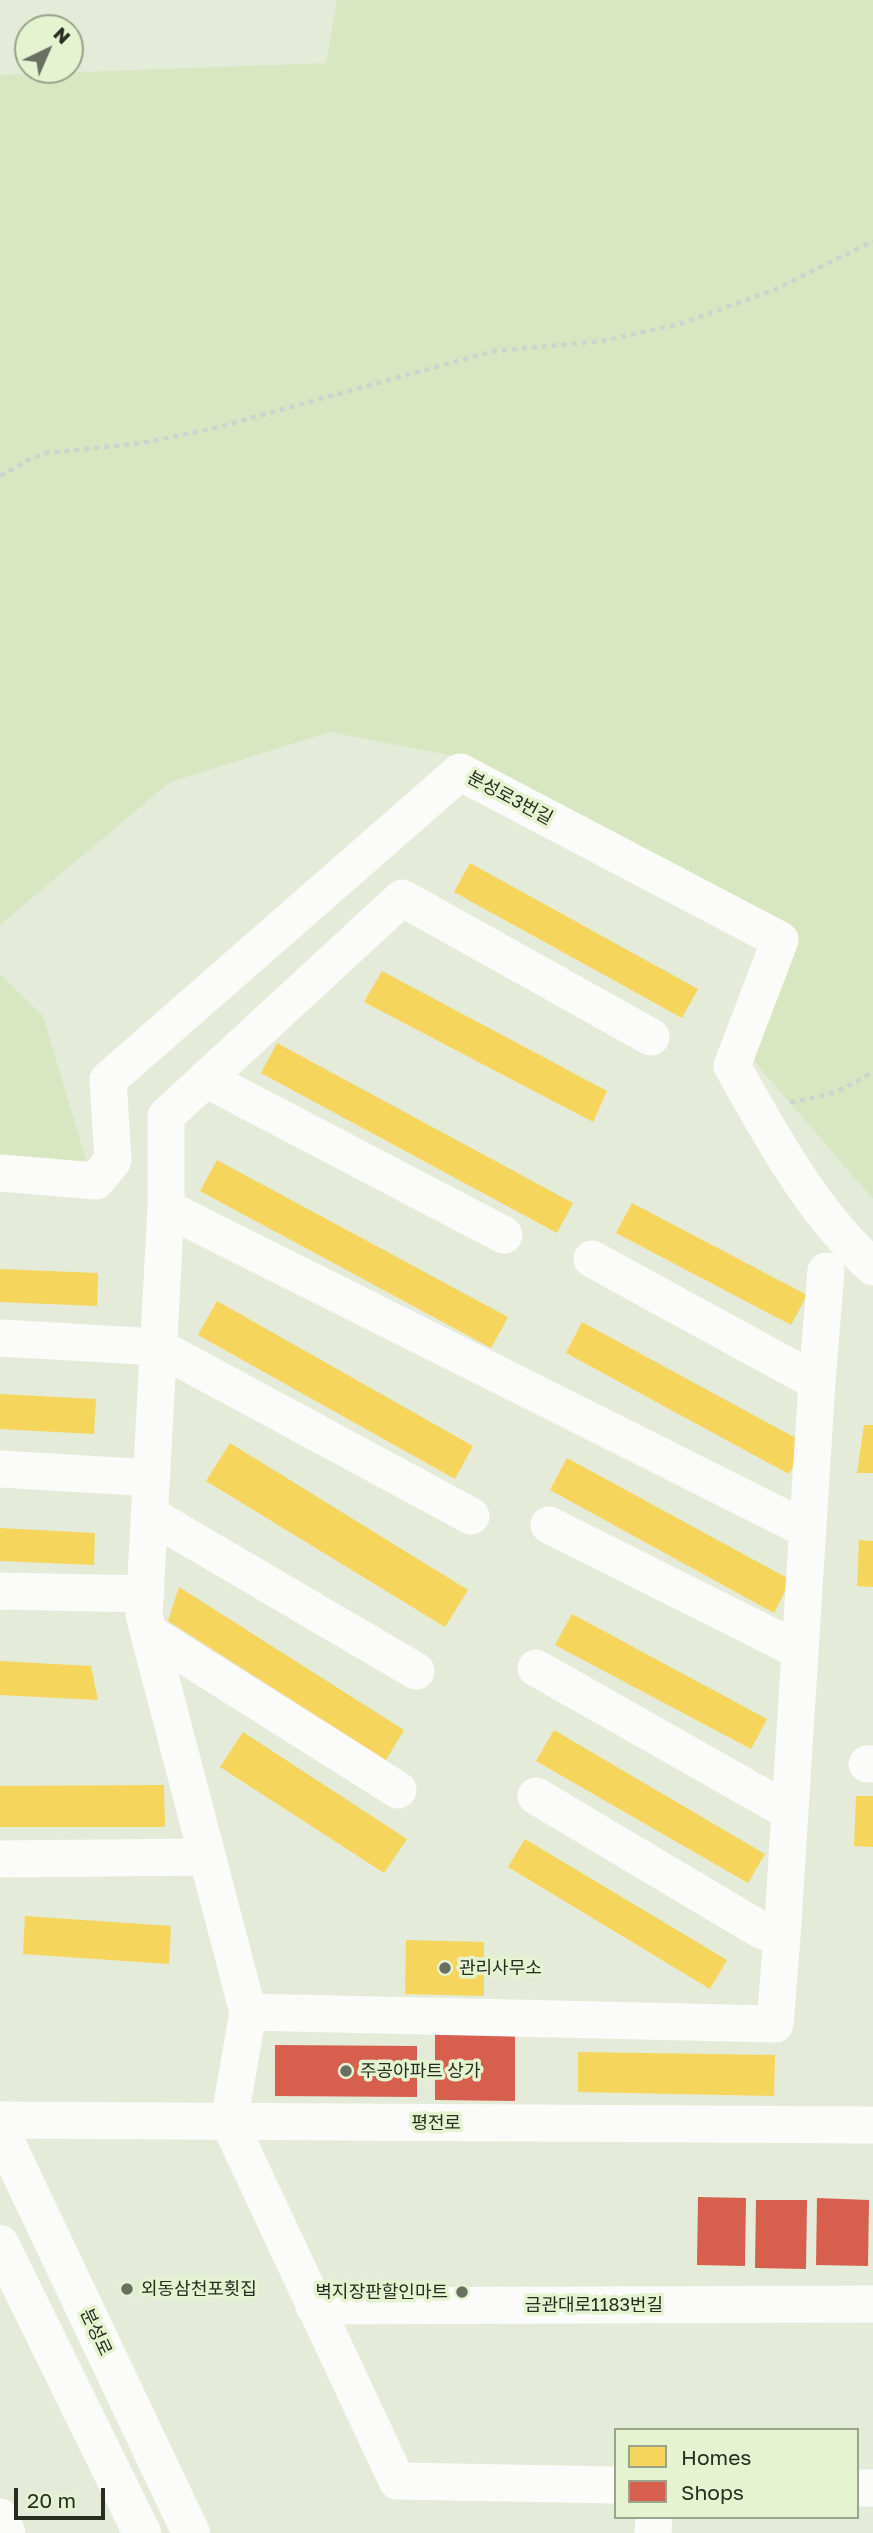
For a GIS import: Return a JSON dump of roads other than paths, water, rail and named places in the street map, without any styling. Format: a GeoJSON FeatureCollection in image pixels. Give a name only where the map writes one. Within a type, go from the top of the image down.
{"type":"FeatureCollection","features":[{"type":"Feature","properties":{"kind":"main road","name":"분성로"},"geometry":{"type":"LineString","coordinates":[[0,2130],[191,2533]]}},
{"type":"Feature","properties":{"kind":"main road"},"geometry":{"type":"LineString","coordinates":[[0,2244],[142,2533]]}},
{"type":"Feature","properties":{"kind":"street","name":"분성로3번길"},"geometry":{"type":"LineString","coordinates":[[0,1173],[96,1181],[113,1160],[108,1080],[460,772],[780,940],[732,1066],[787,1163],[854,1250],[873,1268]]}},
{"type":"Feature","properties":{"kind":"street"},"geometry":{"type":"LineString","coordinates":[[614,2485],[397,2481],[229,2122],[248,2012],[144,1615],[166,1208],[166,1116],[402,898],[651,1037]]}},
{"type":"Feature","properties":{"kind":"street"},"geometry":{"type":"LineString","coordinates":[[206,1079],[504,1236]]}},
{"type":"Feature","properties":{"kind":"street"},"geometry":{"type":"LineString","coordinates":[[166,1208],[808,1530]]}},
{"type":"Feature","properties":{"kind":"street"},"geometry":{"type":"LineString","coordinates":[[592,1259],[817,1382]]}},
{"type":"Feature","properties":{"kind":"street"},"geometry":{"type":"LineString","coordinates":[[248,2012],[775,2024],[826,1271]]}},
{"type":"Feature","properties":{"kind":"street"},"geometry":{"type":"LineString","coordinates":[[0,1338],[159,1347],[471,1516]]}},
{"type":"Feature","properties":{"kind":"street"},"geometry":{"type":"LineString","coordinates":[[0,1469],[152,1478]]}},
{"type":"Feature","properties":{"kind":"street"},"geometry":{"type":"LineString","coordinates":[[150,1515],[416,1671]]}},
{"type":"Feature","properties":{"kind":"street"},"geometry":{"type":"LineString","coordinates":[[549,1525],[800,1651]]}},
{"type":"Feature","properties":{"kind":"street"},"geometry":{"type":"LineString","coordinates":[[0,1591],[146,1594]]}},
{"type":"Feature","properties":{"kind":"street"},"geometry":{"type":"LineString","coordinates":[[149,1633],[398,1790]]}},
{"type":"Feature","properties":{"kind":"street"},"geometry":{"type":"LineString","coordinates":[[536,1668],[790,1812]]}},
{"type":"Feature","properties":{"kind":"street"},"geometry":{"type":"LineString","coordinates":[[536,1796],[761,1930],[782,1937]]}},
{"type":"Feature","properties":{"kind":"street"},"geometry":{"type":"LineString","coordinates":[[0,1859],[207,1857]]}},
{"type":"Feature","properties":{"kind":"street","name":"평전로"},"geometry":{"type":"LineString","coordinates":[[0,2120],[873,2125]]}},
{"type":"Feature","properties":{"kind":"street","name":"금관대로1183번길"},"geometry":{"type":"LineString","coordinates":[[314,2306],[873,2304]]}},
{"type":"Feature","properties":{"kind":"street"},"geometry":{"type":"LineString","coordinates":[[0,2518],[7,2533]]}},
{"type":"Feature","properties":{"kind":"place","name":"관리사무소"},"geometry":{"type":"Point","coordinates":[445,1968]}},
{"type":"Feature","properties":{"kind":"place","name":"주공아파트 상가"},"geometry":{"type":"Point","coordinates":[346,2071]}},
{"type":"Feature","properties":{"kind":"place","name":"외동삼천포횟집"},"geometry":{"type":"Point","coordinates":[127,2289]}},
{"type":"Feature","properties":{"kind":"place","name":"벽지장판할인마트"},"geometry":{"type":"Point","coordinates":[462,2292]}}]}
